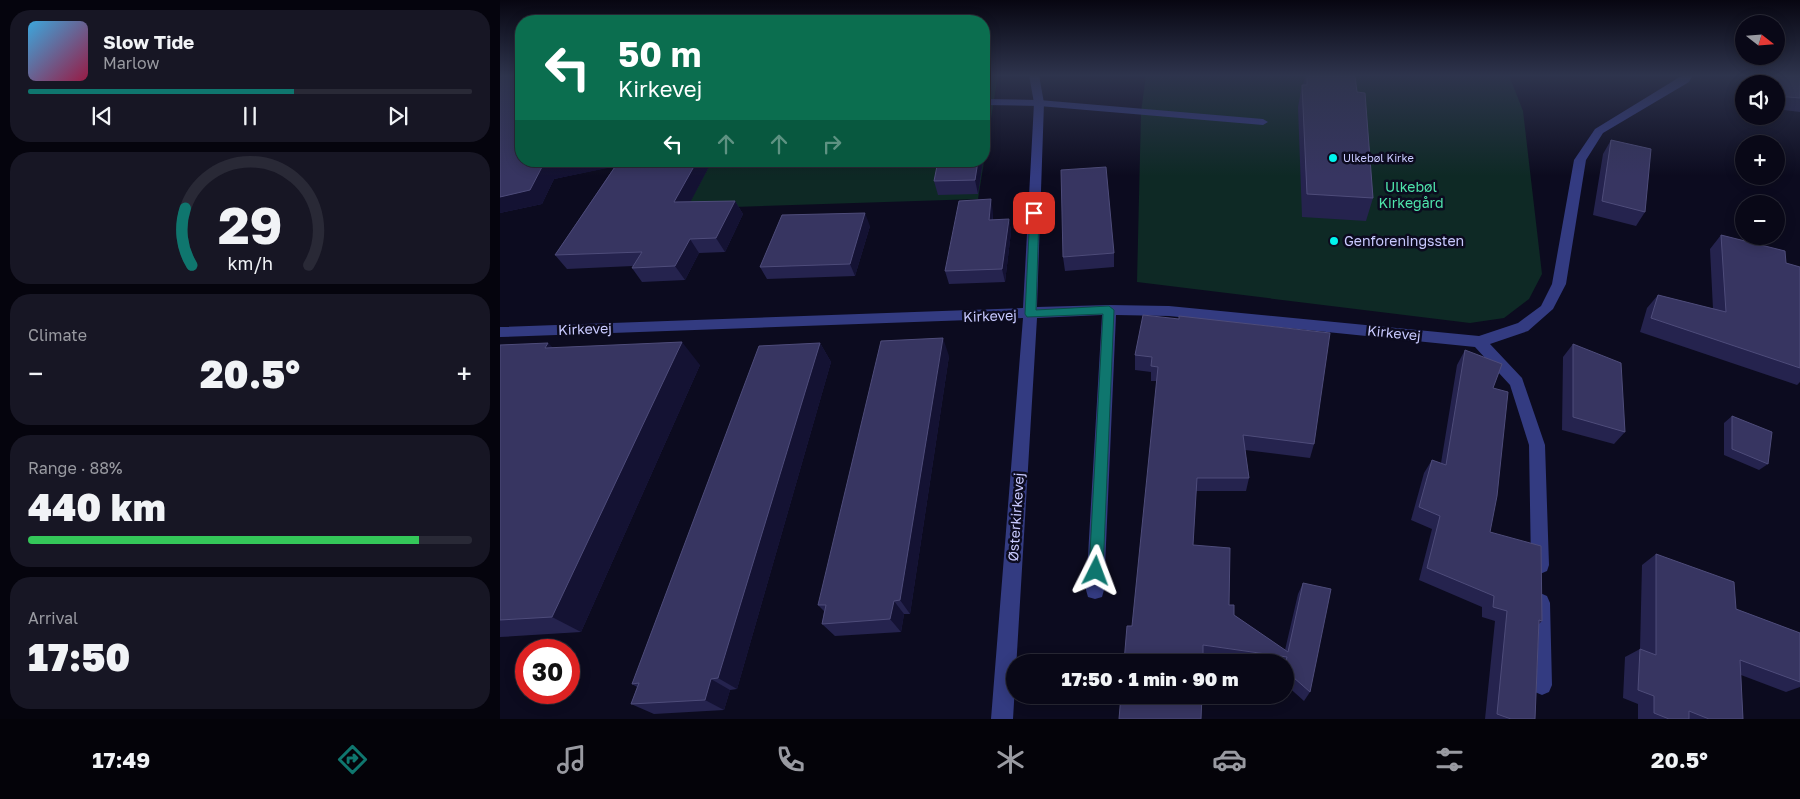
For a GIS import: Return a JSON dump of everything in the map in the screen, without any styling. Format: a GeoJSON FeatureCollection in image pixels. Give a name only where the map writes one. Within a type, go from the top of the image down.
{"type":"FeatureCollection","features":[{"type":"Feature","properties":{"kind":"street","name":"Østerkirkevej"},"geometry":{"type":"LineString","coordinates":[[1002,719],[1030,314],[1038,109]]}},
{"type":"Feature","properties":{"kind":"street"},"geometry":{"type":"LineString","coordinates":[[1104,109],[1263,122]]}},
{"type":"Feature","properties":{"kind":"street","name":"Kirkevej"},"geometry":{"type":"LineString","coordinates":[[500,332],[1109,310],[1169,311],[1479,342],[1522,327],[1546,309],[1559,284],[1580,160],[1599,131],[1637,109]]}},
{"type":"Feature","properties":{"kind":"street"},"geometry":{"type":"LineString","coordinates":[[1095,590],[1109,310]]}},
{"type":"Feature","properties":{"kind":"street"},"geometry":{"type":"LineString","coordinates":[[1479,342],[1517,382],[1537,445],[1542,685]]}},
{"type":"Feature","properties":{"kind":"green space"},"geometry":{"type":"Polygon","coordinates":[[[990,109],[993,109],[990,125],[990,109]]]}},
{"type":"Feature","properties":{"kind":"green space","name":"Ulkebøl Kirkegård"},"geometry":{"type":"Polygon","coordinates":[[[1141,109],[1522,109],[1542,274],[1529,299],[1504,318],[1470,323],[1137,282],[1141,109]]]}},
{"type":"Feature","properties":{"kind":"green space"},"geometry":{"type":"Polygon","coordinates":[[[639,167],[983,167],[978,199],[612,211],[639,167]]]}},
{"type":"Feature","properties":{"kind":"building"},"geometry":{"type":"Polygon","coordinates":[[[500,109],[515,109],[515,167],[542,167],[530,190],[500,197],[500,109]]]}},
{"type":"Feature","properties":{"kind":"building"},"geometry":{"type":"Polygon","coordinates":[[[1303,109],[1366,109],[1373,198],[1307,194],[1303,109]]]}},
{"type":"Feature","properties":{"kind":"building"},"geometry":{"type":"Polygon","coordinates":[[[1611,140],[1651,149],[1645,212],[1602,201],[1611,140]]]}},
{"type":"Feature","properties":{"kind":"building"},"geometry":{"type":"Polygon","coordinates":[[[615,167],[694,167],[674,202],[735,201],[716,238],[690,239],[675,266],[632,268],[642,252],[555,255],[615,167]]]}},
{"type":"Feature","properties":{"kind":"building"},"geometry":{"type":"Polygon","coordinates":[[[937,167],[977,167],[975,180],[934,181],[937,167]]]}},
{"type":"Feature","properties":{"kind":"building"},"geometry":{"type":"Polygon","coordinates":[[[1106,167],[1114,253],[1063,257],[1061,170],[1106,167]]]}},
{"type":"Feature","properties":{"kind":"building"},"geometry":{"type":"Polygon","coordinates":[[[991,199],[989,220],[1009,219],[1002,269],[945,271],[959,201],[991,199]]]}},
{"type":"Feature","properties":{"kind":"building"},"geometry":{"type":"Polygon","coordinates":[[[865,213],[850,264],[760,267],[782,215],[865,213]]]}},
{"type":"Feature","properties":{"kind":"building"},"geometry":{"type":"Polygon","coordinates":[[[1721,235],[1735,238],[1735,245],[1761,245],[1785,251],[1786,263],[1800,267],[1800,368],[1651,318],[1658,295],[1726,312],[1721,235]]]}},
{"type":"Feature","properties":{"kind":"building"},"geometry":{"type":"Polygon","coordinates":[[[1143,315],[1179,319],[1179,316],[1330,333],[1314,444],[1243,435],[1249,478],[1197,478],[1193,545],[1230,548],[1229,605],[1234,605],[1234,615],[1288,652],[1303,583],[1331,589],[1310,692],[1294,678],[1294,654],[1266,654],[1203,645],[1203,654],[1125,654],[1127,626],[1132,626],[1158,367],[1151,366],[1152,357],[1135,355],[1143,315]]]}},
{"type":"Feature","properties":{"kind":"building"},"geometry":{"type":"Polygon","coordinates":[[[943,338],[900,600],[894,601],[890,619],[822,624],[826,605],[818,605],[881,341],[943,338]]]}},
{"type":"Feature","properties":{"kind":"building"},"geometry":{"type":"Polygon","coordinates":[[[682,342],[552,617],[500,620],[500,345],[548,343],[545,348],[682,342]]]}},
{"type":"Feature","properties":{"kind":"building"},"geometry":{"type":"Polygon","coordinates":[[[820,343],[718,678],[711,679],[705,700],[631,704],[639,683],[632,684],[759,346],[820,343]]]}},
{"type":"Feature","properties":{"kind":"building"},"geometry":{"type":"Polygon","coordinates":[[[1573,344],[1621,363],[1625,432],[1573,417],[1573,344]]]}},
{"type":"Feature","properties":{"kind":"building"},"geometry":{"type":"Polygon","coordinates":[[[1465,350],[1502,364],[1493,388],[1508,392],[1497,496],[1490,532],[1541,546],[1542,621],[1539,620],[1535,719],[1511,719],[1497,714],[1507,611],[1493,607],[1494,596],[1427,568],[1440,516],[1419,507],[1432,460],[1446,465],[1465,350]]]}},
{"type":"Feature","properties":{"kind":"building"},"geometry":{"type":"Polygon","coordinates":[[[1732,416],[1772,432],[1768,464],[1732,449],[1732,416]]]}},
{"type":"Feature","properties":{"kind":"building"},"geometry":{"type":"Polygon","coordinates":[[[1656,554],[1734,582],[1736,609],[1800,633],[1800,682],[1740,660],[1743,719],[1709,719],[1689,711],[1689,719],[1669,719],[1654,713],[1654,696],[1638,690],[1640,649],[1656,655],[1656,554]]]}},
{"type":"Feature","properties":{"kind":"building"},"geometry":{"type":"Polygon","coordinates":[[[1120,704],[1202,704],[1201,719],[1119,719],[1120,704]]]}},
{"type":"Feature","properties":{"kind":"place","name":"Ulkebøl Kirke"},"geometry":{"type":"Point","coordinates":[1333,158]}},
{"type":"Feature","properties":{"kind":"place","name":"Genforeningssten"},"geometry":{"type":"Point","coordinates":[1334,241]}},
{"type":"Feature","properties":{"kind":"route"},"geometry":{"type":"LineString","coordinates":[[1034,213],[1030,314],[1109,310],[1096,571]]}}]}
